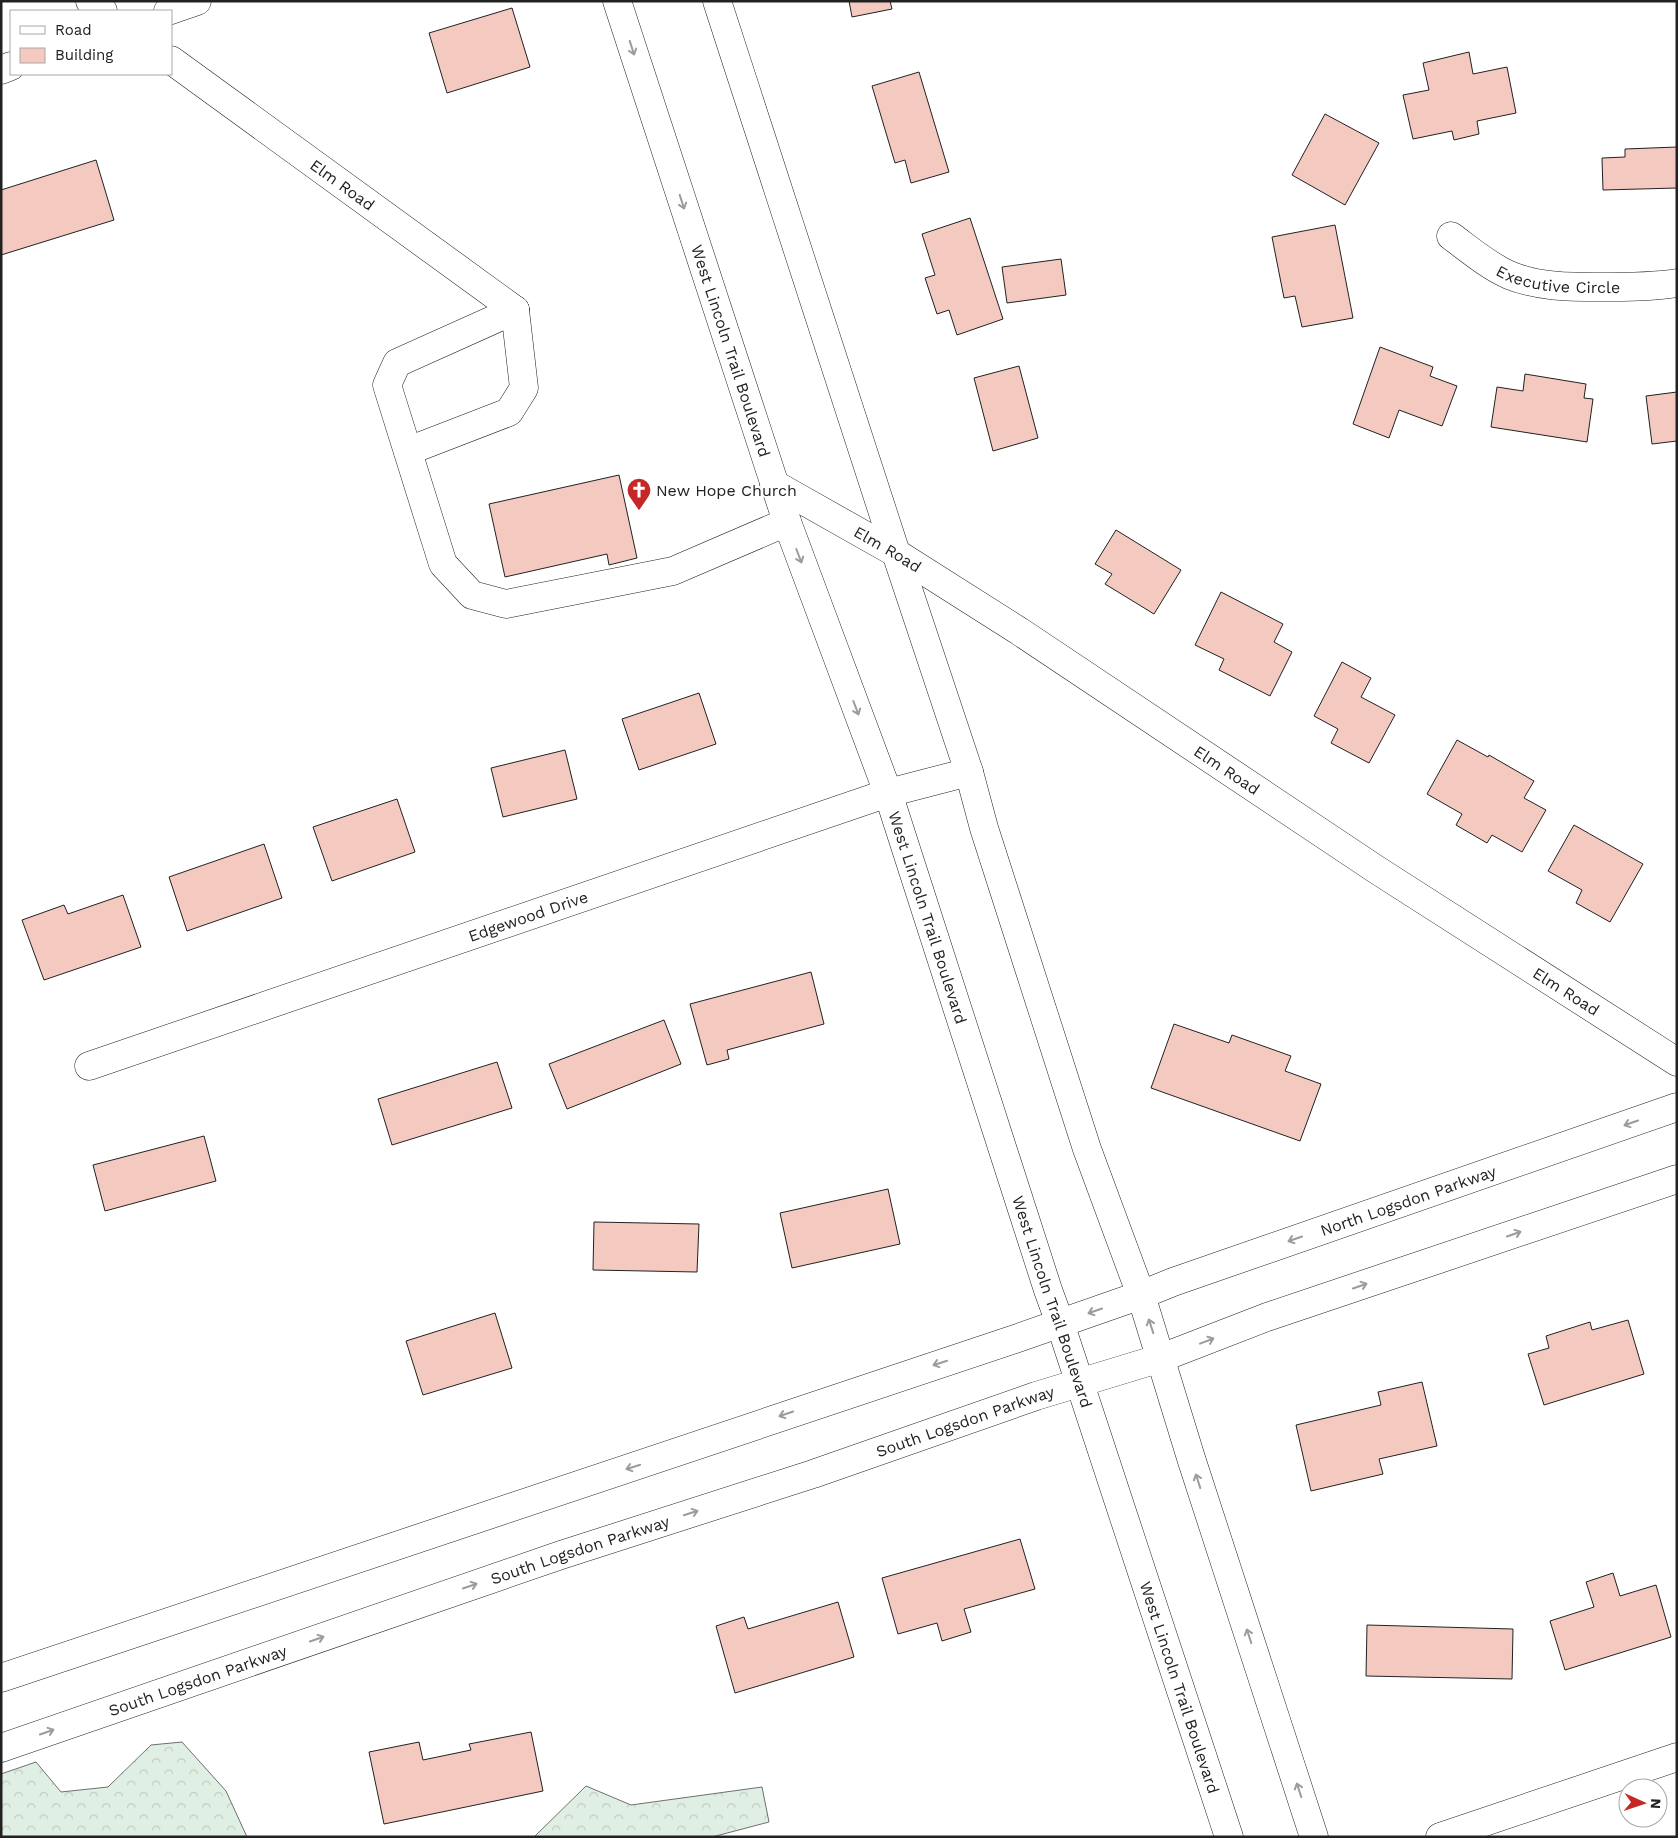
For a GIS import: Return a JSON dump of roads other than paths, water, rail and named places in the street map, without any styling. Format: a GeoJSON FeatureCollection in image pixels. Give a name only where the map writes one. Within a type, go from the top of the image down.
{"type":"FeatureCollection","features":[{"type":"Feature","properties":{"kind":"main road"},"geometry":{"type":"LineString","coordinates":[[90,1],[103,10]]}},
{"type":"Feature","properties":{"kind":"main road"},"geometry":{"type":"LineString","coordinates":[[171,10],[197,1]]}},
{"type":"Feature","properties":{"kind":"main road","name":"West Lincoln Trail Boulevard"},"geometry":{"type":"LineString","coordinates":[[617,1],[786,522],[888,793],[1048,1290],[1229,1837]]}},
{"type":"Feature","properties":{"kind":"main road"},"geometry":{"type":"LineString","coordinates":[[718,1],[896,553],[969,772],[984,828],[1087,1149],[1141,1295],[1191,1458],[1314,1837]]}},
{"type":"Feature","properties":{"kind":"main road","name":"Elm Road"},"geometry":{"type":"LineString","coordinates":[[172,61],[515,310]]}},
{"type":"Feature","properties":{"kind":"main road","name":"Executive Circle"},"geometry":{"type":"LineString","coordinates":[[1451,236],[1486,263],[1509,275],[1534,283],[1561,287],[1646,287],[1677,283]]}},
{"type":"Feature","properties":{"kind":"main road"},"geometry":{"type":"LineString","coordinates":[[408,451],[509,412],[524,388],[515,310],[397,363],[387,385],[408,451],[444,564],[472,595],[506,604],[673,571],[786,522]]}},
{"type":"Feature","properties":{"kind":"main road","name":"Elm Road"},"geometry":{"type":"LineString","coordinates":[[774,484],[896,553],[1019,631],[1377,870],[1677,1062]]}},
{"type":"Feature","properties":{"kind":"main road","name":"Edgewood Drive"},"geometry":{"type":"LineString","coordinates":[[89,1066],[888,793],[969,772]]}},
{"type":"Feature","properties":{"kind":"main road","name":"North Logsdon Parkway"},"geometry":{"type":"LineString","coordinates":[[1141,1295],[1192,1275],[1677,1107]]}},
{"type":"Feature","properties":{"kind":"main road"},"geometry":{"type":"LineString","coordinates":[[1161,1358],[1267,1318],[1677,1179]]}},
{"type":"Feature","properties":{"kind":"main road"},"geometry":{"type":"LineString","coordinates":[[1,1678],[1141,1295]]}},
{"type":"Feature","properties":{"kind":"main road","name":"South Logsdon Parkway"},"geometry":{"type":"LineString","coordinates":[[1,1748],[561,1555],[813,1474],[972,1417],[1161,1358]]}},
{"type":"Feature","properties":{"kind":"main road"},"geometry":{"type":"LineString","coordinates":[[1440,1837],[1677,1757]]}},
{"type":"Feature","properties":{"kind":"place","name":"New Hope Church"},"geometry":{"type":"Point","coordinates":[639,511]}}]}
